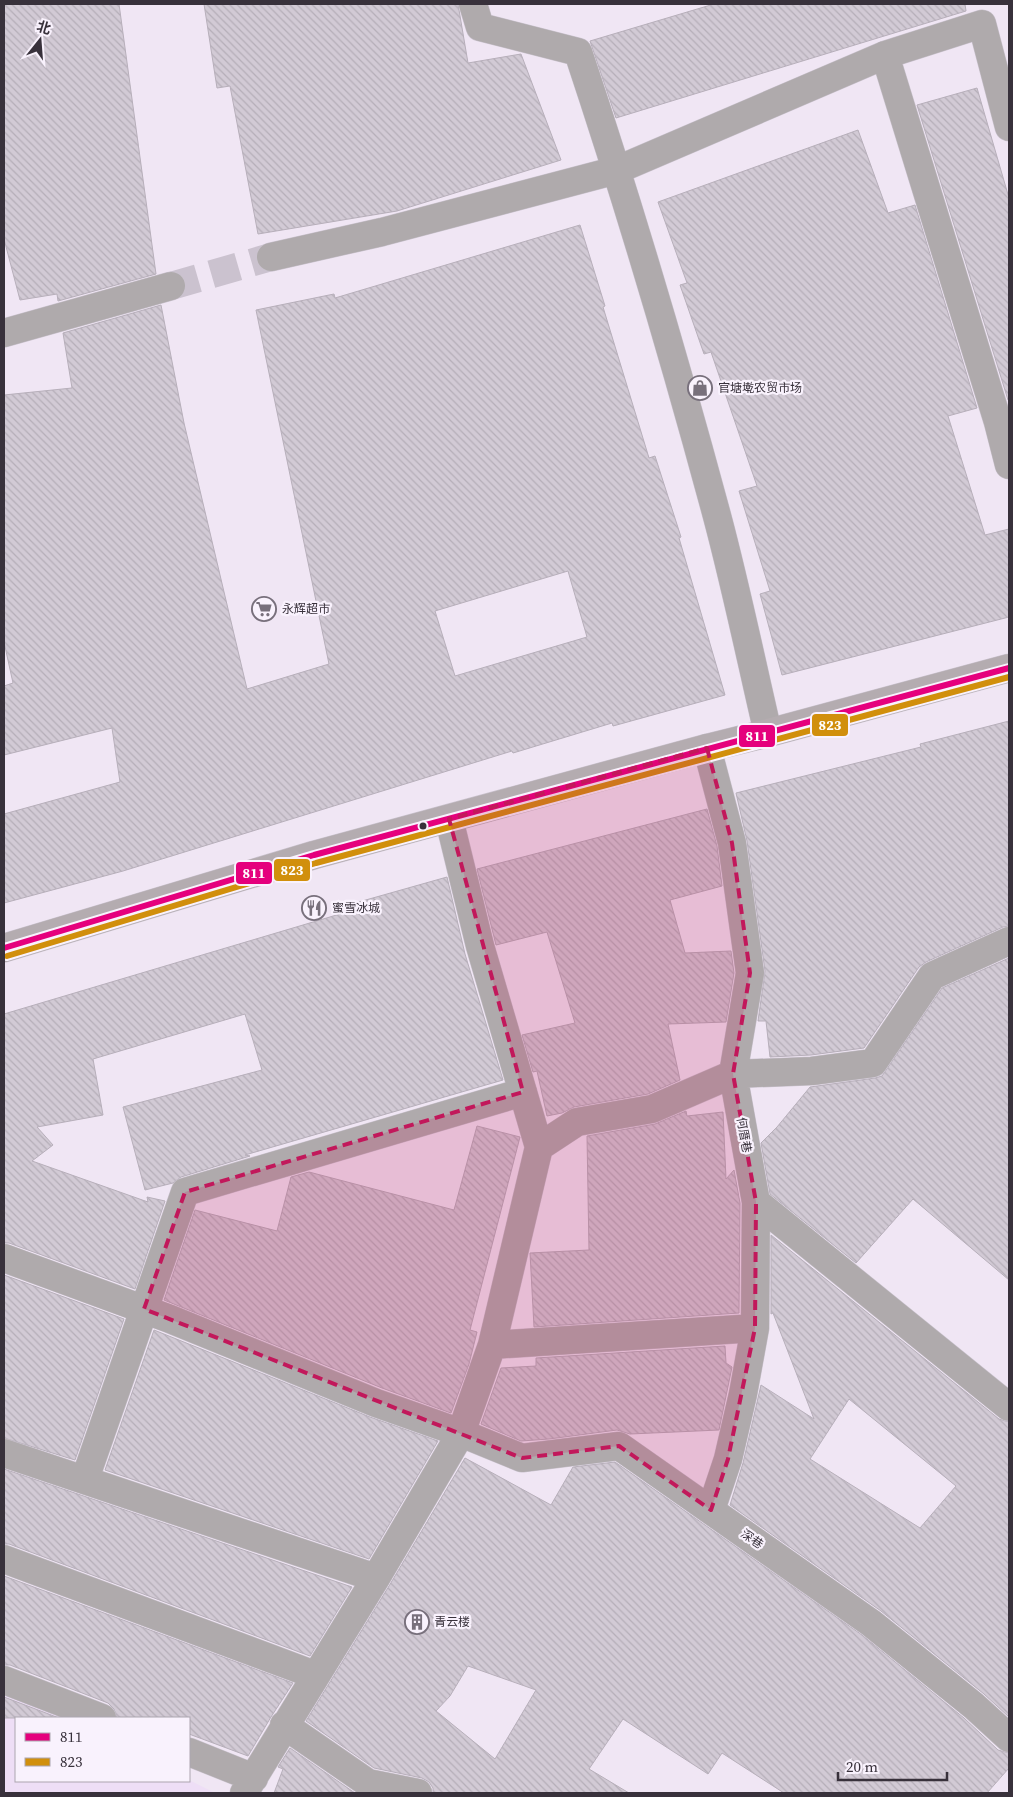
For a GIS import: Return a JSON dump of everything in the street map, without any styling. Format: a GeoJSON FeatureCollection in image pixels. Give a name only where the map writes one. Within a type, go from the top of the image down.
{"type":"FeatureCollection","features":[{"type":"Feature","properties":{"kind":"main road"},"geometry":{"type":"LineString","coordinates":[[4,948],[314,855],[1009,668]]}},
{"type":"Feature","properties":{"kind":"street"},"geometry":{"type":"LineString","coordinates":[[473,4],[480,27],[578,52],[617,170],[717,518],[768,733]]}},
{"type":"Feature","properties":{"kind":"street"},"geometry":{"type":"LineString","coordinates":[[271,257],[382,232],[617,170],[885,55],[982,24],[1009,127]]}},
{"type":"Feature","properties":{"kind":"street"},"geometry":{"type":"LineString","coordinates":[[885,55],[995,413],[1009,465]]}},
{"type":"Feature","properties":{"kind":"street"},"geometry":{"type":"LineString","coordinates":[[4,333],[171,286]]}},
{"type":"Feature","properties":{"kind":"street","name":"何厝巷"},"geometry":{"type":"LineString","coordinates":[[707,748],[732,843],[750,973],[733,1074],[756,1202],[755,1328],[743,1394],[728,1459],[711,1510]]}},
{"type":"Feature","properties":{"kind":"street"},"geometry":{"type":"LineString","coordinates":[[190,1753],[249,1785],[284,1725],[376,1578],[461,1433],[492,1345],[539,1147],[480,946],[449,819]]}},
{"type":"Feature","properties":{"kind":"street"},"geometry":{"type":"LineString","coordinates":[[539,1147],[578,1122],[652,1109],[733,1074],[812,1071],[873,1063],[932,976],[1009,941]]}},
{"type":"Feature","properties":{"kind":"street"},"geometry":{"type":"LineString","coordinates":[[85,1479],[185,1192],[523,1092]]}},
{"type":"Feature","properties":{"kind":"street"},"geometry":{"type":"LineString","coordinates":[[756,1202],[1009,1407]]}},
{"type":"Feature","properties":{"kind":"street","name":"深巷"},"geometry":{"type":"LineString","coordinates":[[4,1258],[144,1309],[376,1403],[461,1433],[522,1458],[619,1446],[871,1623],[974,1706],[1009,1738]]}},
{"type":"Feature","properties":{"kind":"street"},"geometry":{"type":"LineString","coordinates":[[492,1345],[755,1328]]}},
{"type":"Feature","properties":{"kind":"street"},"geometry":{"type":"LineString","coordinates":[[4,1452],[376,1578]]}},
{"type":"Feature","properties":{"kind":"street"},"geometry":{"type":"LineString","coordinates":[[4,1559],[315,1675]]}},
{"type":"Feature","properties":{"kind":"street"},"geometry":{"type":"LineString","coordinates":[[4,1680],[99,1717]]}},
{"type":"Feature","properties":{"kind":"street"},"geometry":{"type":"LineString","coordinates":[[284,1725],[368,1783],[418,1793]]}},
{"type":"Feature","properties":{"kind":"highlighted area"},"geometry":{"type":"Polygon","coordinates":[[[707,748],[732,843],[750,973],[733,1074],[756,1202],[755,1328],[728,1459],[711,1510],[619,1446],[522,1458],[144,1309],[185,1192],[523,1092],[449,819],[707,748]]]}},
{"type":"Feature","properties":{"kind":"shaded area"},"geometry":{"type":"Polygon","coordinates":[[[4,1685],[66,1717],[15,1717],[15,1782],[190,1780],[215,1793],[4,1793],[4,1685]]]}},
{"type":"Feature","properties":{"kind":"building"},"geometry":{"type":"Polygon","coordinates":[[[4,4],[119,4],[156,274],[58,301],[57,294],[20,300],[4,239],[4,4]]]}},
{"type":"Feature","properties":{"kind":"building"},"geometry":{"type":"Polygon","coordinates":[[[204,4],[458,4],[468,63],[521,54],[561,160],[397,211],[258,234],[230,86],[217,88],[204,4]]]}},
{"type":"Feature","properties":{"kind":"building"},"geometry":{"type":"Polygon","coordinates":[[[714,4],[965,4],[966,11],[616,118],[590,41],[714,4]]]}},
{"type":"Feature","properties":{"kind":"building"},"geometry":{"type":"Polygon","coordinates":[[[977,88],[1009,198],[1009,400],[917,105],[977,88]]]}},
{"type":"Feature","properties":{"kind":"building"},"geometry":{"type":"Polygon","coordinates":[[[858,130],[888,213],[915,205],[977,408],[948,416],[985,535],[1009,529],[1009,617],[782,675],[760,594],[770,591],[739,491],[757,486],[711,352],[704,354],[680,285],[687,283],[658,202],[858,130]]]}},
{"type":"Feature","properties":{"kind":"building"},"geometry":{"type":"Polygon","coordinates":[[[580,225],[649,458],[655,456],[681,537],[679,538],[725,695],[613,726],[612,723],[513,753],[512,751],[123,871],[4,903],[4,814],[120,782],[112,728],[4,755],[4,686],[13,683],[4,642],[4,395],[72,388],[63,333],[161,305],[184,423],[247,689],[329,664],[256,310],[334,294],[335,298],[580,225]],[[568,571],[435,611],[455,676],[587,637],[568,571]]]}},
{"type":"Feature","properties":{"kind":"building"},"geometry":{"type":"Polygon","coordinates":[[[1009,721],[1009,926],[926,962],[919,967],[864,1048],[811,1055],[770,1057],[766,1021],[758,1021],[765,971],[747,841],[736,793],[921,747],[920,744],[1009,721]]]}},
{"type":"Feature","properties":{"kind":"building"},"geometry":{"type":"Polygon","coordinates":[[[707,809],[717,846],[722,886],[670,900],[685,953],[731,951],[734,973],[726,1022],[668,1024],[680,1080],[648,1094],[574,1107],[562,1113],[547,1116],[537,1071],[533,1072],[522,1035],[575,1023],[547,932],[496,945],[477,869],[707,809]]]}},
{"type":"Feature","properties":{"kind":"building"},"geometry":{"type":"Polygon","coordinates":[[[447,877],[465,954],[503,1080],[245,1155],[250,1156],[181,1177],[173,1183],[145,1190],[123,1107],[262,1070],[245,1014],[93,1059],[103,1115],[37,1127],[53,1145],[32,1161],[148,1202],[147,1197],[165,1201],[135,1289],[9,1243],[4,1243],[4,1014],[350,911],[348,905],[447,877]]]}},
{"type":"Feature","properties":{"kind":"building"},"geometry":{"type":"Polygon","coordinates":[[[1009,958],[1009,1280],[913,1199],[856,1263],[770,1194],[761,1143],[777,1127],[810,1087],[882,1076],[942,988],[1009,958]]]}},
{"type":"Feature","properties":{"kind":"building"},"geometry":{"type":"Polygon","coordinates":[[[686,1111],[687,1116],[723,1112],[726,1179],[734,1170],[740,1203],[739,1313],[534,1327],[530,1253],[589,1250],[587,1136],[655,1124],[686,1111]]]}},
{"type":"Feature","properties":{"kind":"building"},"geometry":{"type":"Polygon","coordinates":[[[477,1126],[520,1137],[470,1330],[477,1332],[469,1364],[451,1413],[382,1388],[164,1300],[195,1210],[277,1231],[291,1177],[309,1172],[454,1210],[477,1126]]]}},
{"type":"Feature","properties":{"kind":"building"},"geometry":{"type":"Polygon","coordinates":[[[771,1235],[999,1419],[1009,1422],[1009,1717],[984,1694],[881,1611],[730,1505],[743,1463],[761,1385],[814,1419],[773,1313],[771,1314],[771,1235]],[[849,1399],[810,1459],[920,1528],[956,1486],[849,1399]]]}},
{"type":"Feature","properties":{"kind":"building"},"geometry":{"type":"Polygon","coordinates":[[[4,1275],[124,1319],[75,1460],[4,1438],[4,1275]]]}},
{"type":"Feature","properties":{"kind":"building"},"geometry":{"type":"Polygon","coordinates":[[[154,1330],[370,1417],[438,1441],[369,1559],[105,1470],[154,1330]]]}},
{"type":"Feature","properties":{"kind":"building"},"geometry":{"type":"Polygon","coordinates":[[[725,1346],[726,1363],[732,1367],[719,1430],[630,1434],[617,1430],[521,1441],[481,1424],[501,1368],[536,1366],[536,1358],[725,1346]]]}},
{"type":"Feature","properties":{"kind":"building"},"geometry":{"type":"Polygon","coordinates":[[[465,1458],[551,1505],[573,1467],[615,1462],[862,1635],[964,1718],[998,1750],[1009,1753],[1009,1768],[987,1793],[784,1793],[722,1753],[708,1774],[623,1719],[589,1769],[629,1793],[433,1793],[433,1788],[429,1782],[422,1778],[374,1768],[306,1721],[465,1458]],[[468,1666],[450,1696],[436,1711],[495,1759],[536,1690],[468,1666]]]}},
{"type":"Feature","properties":{"kind":"building"},"geometry":{"type":"Polygon","coordinates":[[[4,1469],[352,1587],[310,1656],[9,1544],[4,1544],[4,1469]]]}},
{"type":"Feature","properties":{"kind":"building"},"geometry":{"type":"Polygon","coordinates":[[[4,1576],[293,1683],[248,1756],[190,1734],[190,1717],[117,1717],[114,1709],[108,1703],[10,1665],[4,1665],[4,1576]]]}},
{"type":"Feature","properties":{"kind":"building"},"geometry":{"type":"Polygon","coordinates":[[[4,1697],[56,1717],[15,1717],[4,1718],[4,1697]]]}},
{"type":"Feature","properties":{"kind":"building"},"geometry":{"type":"Polygon","coordinates":[[[290,1748],[355,1793],[274,1793],[283,1769],[278,1767],[290,1748]]]}},
{"type":"Feature","properties":{"kind":"tunnel"},"geometry":{"type":"LineString","coordinates":[[171,286],[271,257]]}},
{"type":"Feature","properties":{"kind":"transit line","name":"811"},"geometry":{"type":"LineString","coordinates":[[4,948],[314,855],[1009,668]]}},
{"type":"Feature","properties":{"kind":"transit line","name":"823"},"geometry":{"type":"LineString","coordinates":[[7,956],[316,863],[1009,677]]}},
{"type":"Feature","properties":{"kind":"place","name":"官塘墘农贸市场"},"geometry":{"type":"Point","coordinates":[700,388]}},
{"type":"Feature","properties":{"kind":"place","name":"永辉超市"},"geometry":{"type":"Point","coordinates":[264,609]}},
{"type":"Feature","properties":{"kind":"place","name":"蜜雪冰城"},"geometry":{"type":"Point","coordinates":[314,908]}},
{"type":"Feature","properties":{"kind":"place","name":"青云楼"},"geometry":{"type":"Point","coordinates":[417,1622]}}]}
